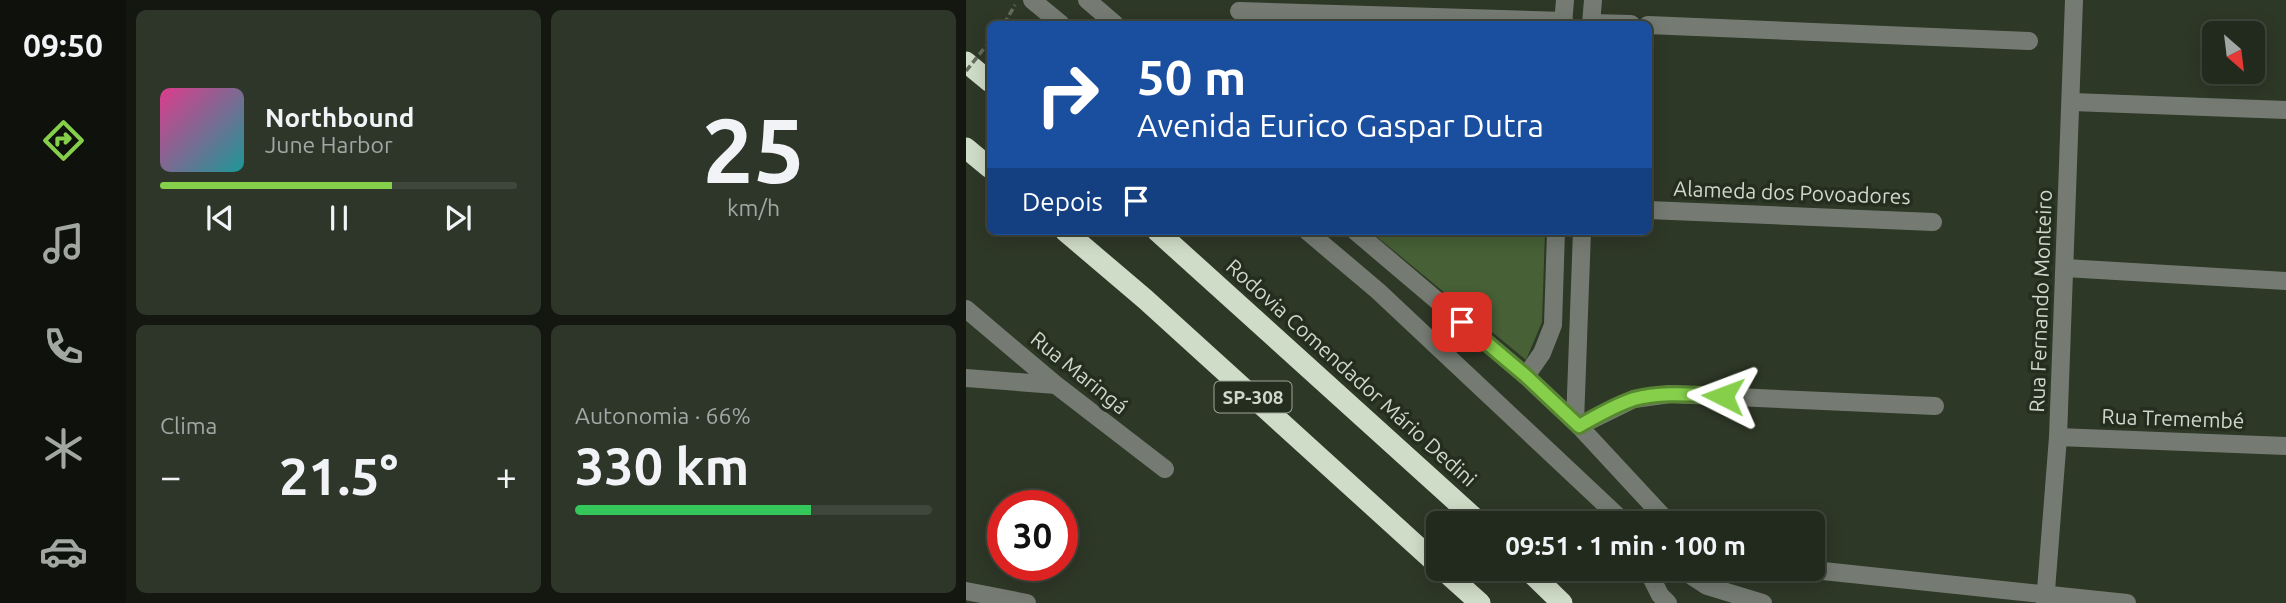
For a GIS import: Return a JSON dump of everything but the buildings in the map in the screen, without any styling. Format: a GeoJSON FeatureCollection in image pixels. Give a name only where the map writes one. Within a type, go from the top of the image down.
{"type":"FeatureCollection","features":[{"type":"Feature","properties":{"kind":"highway"},"geometry":{"type":"LineString","coordinates":[[966,62],[987,80]]}},
{"type":"Feature","properties":{"kind":"highway"},"geometry":{"type":"LineString","coordinates":[[966,148],[987,166]]}},
{"type":"Feature","properties":{"kind":"highway","name":"SP-308"},"geometry":{"type":"LineString","coordinates":[[1070,235],[1146,299],[1426,554]]}},
{"type":"Feature","properties":{"kind":"highway","name":"Rodovia Comendador Mário Dedini"},"geometry":{"type":"LineString","coordinates":[[1161,235],[1467,511]]}},
{"type":"Feature","properties":{"kind":"highway","name":"SP-308"},"geometry":{"type":"LineString","coordinates":[[1456,581],[1480,603]]}},
{"type":"Feature","properties":{"kind":"highway"},"geometry":{"type":"LineString","coordinates":[[1539,581],[1562,603]]}},
{"type":"Feature","properties":{"kind":"street"},"geometry":{"type":"LineString","coordinates":[[1032,0],[1057,21]]}},
{"type":"Feature","properties":{"kind":"street"},"geometry":{"type":"LineString","coordinates":[[1087,0],[1112,21]]}},
{"type":"Feature","properties":{"kind":"street"},"geometry":{"type":"LineString","coordinates":[[1563,21],[1565,0]]}},
{"type":"Feature","properties":{"kind":"street"},"geometry":{"type":"LineString","coordinates":[[1591,21],[1593,0]]}},
{"type":"Feature","properties":{"kind":"street","name":"Rua Fernando Monteiro"},"geometry":{"type":"LineString","coordinates":[[2046,599],[2058,436],[2074,0]]}},
{"type":"Feature","properties":{"kind":"street"},"geometry":{"type":"LineString","coordinates":[[1239,11],[1509,21]]}},
{"type":"Feature","properties":{"kind":"street"},"geometry":{"type":"LineString","coordinates":[[1652,25],[2029,41]]}},
{"type":"Feature","properties":{"kind":"street"},"geometry":{"type":"LineString","coordinates":[[2072,102],[2286,110]]}},
{"type":"Feature","properties":{"kind":"street","name":"Alameda dos Povoadores"},"geometry":{"type":"LineString","coordinates":[[1652,210],[1933,222]]}},
{"type":"Feature","properties":{"kind":"street"},"geometry":{"type":"LineString","coordinates":[[1312,235],[1378,291],[1611,511]]}},
{"type":"Feature","properties":{"kind":"street"},"geometry":{"type":"LineString","coordinates":[[1359,235],[1526,376],[1577,424],[1658,511]]}},
{"type":"Feature","properties":{"kind":"street"},"geometry":{"type":"LineString","coordinates":[[1526,376],[1542,353],[1553,325],[1556,235]]}},
{"type":"Feature","properties":{"kind":"street"},"geometry":{"type":"LineString","coordinates":[[1577,424],[1582,235]]}},
{"type":"Feature","properties":{"kind":"street"},"geometry":{"type":"LineString","coordinates":[[1378,291],[1398,268]]}},
{"type":"Feature","properties":{"kind":"street"},"geometry":{"type":"LineString","coordinates":[[2065,268],[2286,281]]}},
{"type":"Feature","properties":{"kind":"street","name":"Rua Maringá"},"geometry":{"type":"LineString","coordinates":[[966,309],[1056,385],[1165,469]]}},
{"type":"Feature","properties":{"kind":"street"},"geometry":{"type":"LineString","coordinates":[[966,378],[1056,385]]}},
{"type":"Feature","properties":{"kind":"street"},"geometry":{"type":"LineString","coordinates":[[1577,424],[1634,399],[1670,394],[1936,406]]}},
{"type":"Feature","properties":{"kind":"street","name":"Rua Tremembé"},"geometry":{"type":"LineString","coordinates":[[2058,436],[2286,446]]}},
{"type":"Feature","properties":{"kind":"street"},"geometry":{"type":"LineString","coordinates":[[1825,572],[2046,599],[2127,603]]}},
{"type":"Feature","properties":{"kind":"street"},"geometry":{"type":"LineString","coordinates":[[1653,581],[1660,595],[1668,603]]}},
{"type":"Feature","properties":{"kind":"street"},"geometry":{"type":"LineString","coordinates":[[1699,581],[1707,586],[1763,603]]}},
{"type":"Feature","properties":{"kind":"street"},"geometry":{"type":"LineString","coordinates":[[966,591],[1024,603]]}},
{"type":"Feature","properties":{"kind":"path"},"geometry":{"type":"LineString","coordinates":[[1006,21],[1018,0]]}},
{"type":"Feature","properties":{"kind":"path"},"geometry":{"type":"LineString","coordinates":[[966,71],[987,45]]}},
{"type":"Feature","properties":{"kind":"green space"},"geometry":{"type":"Polygon","coordinates":[[[1375,235],[1545,235],[1542,322],[1526,360],[1375,235]]]}},
{"type":"Feature","properties":{"kind":"route"},"geometry":{"type":"LineString","coordinates":[[1462,322],[1526,376],[1579,426],[1634,399],[1670,394],[1723,396]]}}]}
